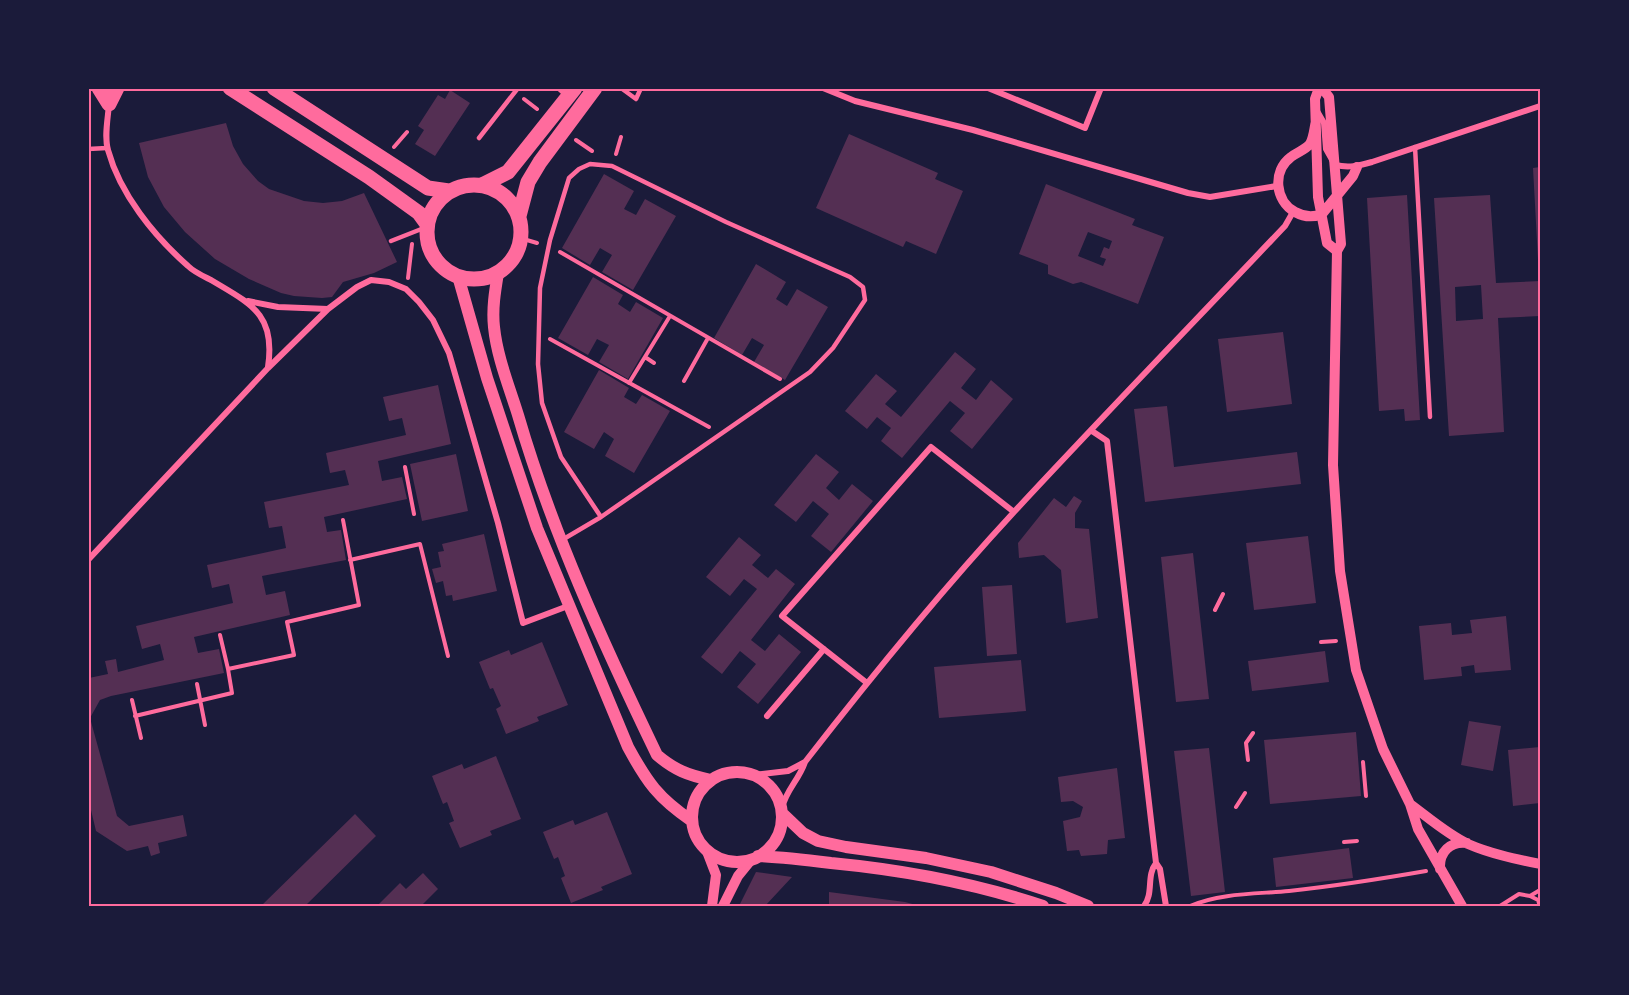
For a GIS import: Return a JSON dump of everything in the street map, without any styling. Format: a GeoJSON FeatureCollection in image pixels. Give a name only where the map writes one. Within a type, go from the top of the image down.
{"type":"FeatureCollection","features":[{"type":"Feature","properties":{"kind":"main road"},"geometry":{"type":"LineString","coordinates":[[99,88],[115,93]]}},
{"type":"Feature","properties":{"kind":"main road"},"geometry":{"type":"LineString","coordinates":[[230,88],[386,189],[419,213],[427,225]]}},
{"type":"Feature","properties":{"kind":"main road"},"geometry":{"type":"LineString","coordinates":[[274,88],[428,188],[449,191]]}},
{"type":"Feature","properties":{"kind":"main road"},"geometry":{"type":"LineString","coordinates":[[519,216],[528,182],[540,162],[595,88]]}},
{"type":"Feature","properties":{"kind":"main road"},"geometry":{"type":"LineString","coordinates":[[482,185],[508,172],[568,91]]}},
{"type":"Feature","properties":{"kind":"main road"},"geometry":{"type":"LineString","coordinates":[[465,185],[482,185],[498,191],[511,202],[519,216],[522,232],[519,248],[510,262],[498,273],[478,279],[458,276],[443,268],[433,256],[427,240],[427,225],[436,203],[449,191],[465,185]]}},
{"type":"Feature","properties":{"kind":"main road"},"geometry":{"type":"LineString","coordinates":[[498,273],[493,306],[494,328],[499,351],[527,448],[586,599],[657,755],[673,768],[690,776],[711,780]]}},
{"type":"Feature","properties":{"kind":"main road"},"geometry":{"type":"LineString","coordinates":[[458,276],[501,421],[537,528],[628,747],[647,781],[659,795],[692,821]]}},
{"type":"Feature","properties":{"kind":"main road"},"geometry":{"type":"LineString","coordinates":[[754,858],[765,852],[776,840],[782,825],[782,811],[777,795],[767,783],[754,775],[740,771],[724,773],[711,780],[699,791],[693,805],[692,821],[696,836],[706,849],[725,860],[735,862],[776,857],[877,868],[980,887],[1043,906]]}},
{"type":"Feature","properties":{"kind":"main road"},"geometry":{"type":"LineString","coordinates":[[782,811],[803,833],[818,841],[926,858],[991,872],[1088,906]]}},
{"type":"Feature","properties":{"kind":"street"},"geometry":{"type":"LineString","coordinates":[[823,88],[855,101],[973,130],[1210,198],[1277,186]]}},
{"type":"Feature","properties":{"kind":"street"},"geometry":{"type":"LineString","coordinates":[[988,88],[1085,128],[1101,88]]}},
{"type":"Feature","properties":{"kind":"street"},"geometry":{"type":"LineString","coordinates":[[1337,251],[1327,243],[1318,196],[1315,99],[1320,88],[1329,97],[1341,244],[1337,251],[1333,465],[1340,571],[1356,670],[1383,749],[1410,804],[1419,829],[1462,906]]}},
{"type":"Feature","properties":{"kind":"street"},"geometry":{"type":"LineString","coordinates":[[115,93],[107,148],[128,198],[160,239],[189,268],[247,301],[260,314],[268,331],[271,349],[268,368]]}},
{"type":"Feature","properties":{"kind":"street"},"geometry":{"type":"LineString","coordinates":[[1299,152],[1317,154],[1335,165],[1357,167],[1540,106]]}},
{"type":"Feature","properties":{"kind":"street"},"geometry":{"type":"LineString","coordinates":[[1316,108],[1324,123],[1326,149],[1335,165]]}},
{"type":"Feature","properties":{"kind":"street"},"geometry":{"type":"LineString","coordinates":[[1316,121],[1308,146],[1290,158],[1283,165],[1279,175],[1277,186],[1285,205],[1293,212],[1309,217],[1322,214],[1353,177],[1357,167]]}},
{"type":"Feature","properties":{"kind":"street"},"geometry":{"type":"LineString","coordinates":[[754,775],[788,771],[804,762],[867,683],[1014,512],[1285,225],[1293,212]]}},
{"type":"Feature","properties":{"kind":"street"},"geometry":{"type":"LineString","coordinates":[[88,560],[268,368],[328,309],[357,287],[371,280],[389,282],[406,289],[433,320],[449,353],[524,623],[568,606]]}},
{"type":"Feature","properties":{"kind":"street"},"geometry":{"type":"LineString","coordinates":[[247,301],[278,307],[328,309]]}},
{"type":"Feature","properties":{"kind":"street"},"geometry":{"type":"LineString","coordinates":[[1092,431],[1107,441],[1156,863],[1160,869],[1166,906]]}},
{"type":"Feature","properties":{"kind":"street"},"geometry":{"type":"LineString","coordinates":[[867,683],[782,616],[931,447],[1014,512]]}},
{"type":"Feature","properties":{"kind":"street"},"geometry":{"type":"LineString","coordinates":[[767,716],[824,649]]}},
{"type":"Feature","properties":{"kind":"street"},"geometry":{"type":"LineString","coordinates":[[782,811],[784,798],[801,774],[804,762]]}},
{"type":"Feature","properties":{"kind":"street"},"geometry":{"type":"LineString","coordinates":[[1410,804],[1467,843],[1498,855],[1540,864]]}},
{"type":"Feature","properties":{"kind":"street"},"geometry":{"type":"LineString","coordinates":[[1440,868],[1440,861],[1446,848],[1460,842],[1467,843]]}},
{"type":"Feature","properties":{"kind":"street"},"geometry":{"type":"LineString","coordinates":[[706,849],[716,874],[712,906]]}},
{"type":"Feature","properties":{"kind":"street"},"geometry":{"type":"LineString","coordinates":[[723,906],[738,876],[754,858]]}},
{"type":"Feature","properties":{"kind":"street"},"geometry":{"type":"LineString","coordinates":[[1144,906],[1149,900],[1151,870],[1156,863]]}},
{"type":"Feature","properties":{"kind":"lane"},"geometry":{"type":"LineString","coordinates":[[479,138],[518,88]]}},
{"type":"Feature","properties":{"kind":"lane"},"geometry":{"type":"LineString","coordinates":[[621,88],[636,99],[641,88]]}},
{"type":"Feature","properties":{"kind":"lane"},"geometry":{"type":"LineString","coordinates":[[1415,147],[1430,417]]}},
{"type":"Feature","properties":{"kind":"lane"},"geometry":{"type":"LineString","coordinates":[[88,149],[107,148]]}},
{"type":"Feature","properties":{"kind":"lane"},"geometry":{"type":"LineString","coordinates":[[562,540],[601,517],[810,372],[833,348],[865,300],[863,287],[850,277],[726,222],[612,166],[590,164],[579,169],[569,178],[549,246],[540,288],[538,364],[542,403],[561,457],[601,517]]}},
{"type":"Feature","properties":{"kind":"lane"},"geometry":{"type":"LineString","coordinates":[[391,241],[427,225]]}},
{"type":"Feature","properties":{"kind":"path"},"geometry":{"type":"LineString","coordinates":[[520,238],[549,246],[792,385]]}},
{"type":"Feature","properties":{"kind":"path"},"geometry":{"type":"LineString","coordinates":[[629,383],[670,316]]}},
{"type":"Feature","properties":{"kind":"path"},"geometry":{"type":"LineString","coordinates":[[539,333],[721,434]]}},
{"type":"Feature","properties":{"kind":"path"},"geometry":{"type":"LineString","coordinates":[[684,381],[708,338]]}},
{"type":"Feature","properties":{"kind":"path"},"geometry":{"type":"LineString","coordinates":[[645,357],[654,363]]}},
{"type":"Feature","properties":{"kind":"path"},"geometry":{"type":"LineString","coordinates":[[405,467],[414,514]]}},
{"type":"Feature","properties":{"kind":"path"},"geometry":{"type":"LineString","coordinates":[[228,669],[294,655],[287,622],[359,605],[343,520]]}},
{"type":"Feature","properties":{"kind":"path"},"geometry":{"type":"LineString","coordinates":[[350,560],[420,544],[448,656]]}},
{"type":"Feature","properties":{"kind":"path"},"geometry":{"type":"LineString","coordinates":[[1215,610],[1223,594]]}},
{"type":"Feature","properties":{"kind":"path"},"geometry":{"type":"LineString","coordinates":[[135,716],[232,693],[220,635]]}},
{"type":"Feature","properties":{"kind":"path"},"geometry":{"type":"LineString","coordinates":[[1321,642],[1336,641]]}},
{"type":"Feature","properties":{"kind":"path"},"geometry":{"type":"LineString","coordinates":[[197,684],[205,725]]}},
{"type":"Feature","properties":{"kind":"path"},"geometry":{"type":"LineString","coordinates":[[132,700],[141,738]]}},
{"type":"Feature","properties":{"kind":"path"},"geometry":{"type":"LineString","coordinates":[[1248,760],[1246,743],[1253,733]]}},
{"type":"Feature","properties":{"kind":"path"},"geometry":{"type":"LineString","coordinates":[[1363,762],[1366,796]]}},
{"type":"Feature","properties":{"kind":"path"},"geometry":{"type":"LineString","coordinates":[[1236,807],[1245,794]]}},
{"type":"Feature","properties":{"kind":"path"},"geometry":{"type":"LineString","coordinates":[[1344,843],[1358,841]]}},
{"type":"Feature","properties":{"kind":"path"},"geometry":{"type":"LineString","coordinates":[[1190,906],[1231,897],[1365,881],[1440,868]]}},
{"type":"Feature","properties":{"kind":"path"},"geometry":{"type":"LineString","coordinates":[[1530,896],[1540,890]]}},
{"type":"Feature","properties":{"kind":"path"},"geometry":{"type":"LineString","coordinates":[[1500,906],[1519,894],[1538,900],[1540,906]]}},
{"type":"Feature","properties":{"kind":"building"},"geometry":{"type":"Polygon","coordinates":[[[450,90],[470,103],[435,156],[415,144],[424,130],[418,126],[438,95],[445,99],[450,90]]]}},
{"type":"Feature","properties":{"kind":"building"},"geometry":{"type":"Polygon","coordinates":[[[226,123],[233,146],[243,164],[258,181],[269,189],[304,201],[323,203],[342,201],[364,193],[397,262],[374,273],[343,282],[332,297],[322,298],[281,293],[249,279],[215,259],[185,232],[164,207],[148,177],[139,143],[226,123]]]}},
{"type":"Feature","properties":{"kind":"building"},"geometry":{"type":"Polygon","coordinates":[[[849,134],[938,173],[935,179],[963,191],[936,254],[906,241],[903,247],[816,208],[849,134]]]}},
{"type":"Feature","properties":{"kind":"building"},"geometry":{"type":"Polygon","coordinates":[[[1540,167],[1540,278],[1539,278],[1533,168],[1540,167]]]}},
{"type":"Feature","properties":{"kind":"building"},"geometry":{"type":"Polygon","coordinates":[[[604,174],[634,191],[624,209],[636,215],[645,199],[676,216],[633,290],[602,272],[612,255],[600,248],[590,265],[562,248],[604,174]]]}},
{"type":"Feature","properties":{"kind":"building"},"geometry":{"type":"Polygon","coordinates":[[[1046,184],[1135,219],[1132,225],[1164,237],[1138,304],[1081,282],[1073,284],[1048,274],[1048,265],[1019,254],[1046,184]],[[1088,232],[1078,256],[1103,266],[1106,259],[1100,257],[1104,247],[1109,249],[1112,241],[1088,232]]]}},
{"type":"Feature","properties":{"kind":"building"},"geometry":{"type":"Polygon","coordinates":[[[1407,195],[1420,420],[1405,421],[1404,409],[1379,411],[1367,198],[1407,195]]]}},
{"type":"Feature","properties":{"kind":"building"},"geometry":{"type":"Polygon","coordinates":[[[1490,195],[1496,283],[1540,281],[1540,316],[1498,318],[1504,432],[1449,436],[1434,198],[1490,195]],[[1481,285],[1455,287],[1456,321],[1483,319],[1481,285]]]}},
{"type":"Feature","properties":{"kind":"building"},"geometry":{"type":"Polygon","coordinates":[[[756,264],[786,282],[776,299],[787,306],[797,289],[828,307],[785,380],[754,362],[764,345],[752,338],[742,355],[714,338],[756,264]]]}},
{"type":"Feature","properties":{"kind":"building"},"geometry":{"type":"Polygon","coordinates":[[[593,277],[623,295],[618,304],[630,312],[636,302],[663,318],[628,379],[599,362],[609,345],[597,339],[588,355],[558,338],[593,277]]]}},
{"type":"Feature","properties":{"kind":"building"},"geometry":{"type":"Polygon","coordinates":[[[1283,332],[1292,404],[1227,412],[1218,339],[1283,332]]]}},
{"type":"Feature","properties":{"kind":"building"},"geometry":{"type":"Polygon","coordinates":[[[955,352],[976,369],[961,388],[976,400],[991,380],[1013,399],[972,449],[950,431],[965,413],[950,401],[902,458],[881,441],[891,428],[877,417],[867,429],[845,411],[876,374],[897,391],[885,404],[901,417],[955,352]]]}},
{"type":"Feature","properties":{"kind":"building"},"geometry":{"type":"Polygon","coordinates":[[[599,370],[629,388],[624,397],[636,404],[642,395],[670,411],[634,473],[605,456],[614,439],[604,432],[594,449],[564,432],[599,370]]]}},
{"type":"Feature","properties":{"kind":"building"},"geometry":{"type":"Polygon","coordinates":[[[438,385],[451,444],[378,461],[382,481],[402,477],[407,499],[324,517],[327,532],[341,530],[346,560],[262,576],[266,595],[285,591],[290,615],[194,637],[198,653],[219,649],[224,673],[100,700],[90,718],[117,816],[129,826],[183,815],[187,836],[158,843],[160,853],[151,856],[148,846],[127,851],[96,831],[91,810],[88,811],[89,678],[108,674],[105,661],[116,659],[118,672],[164,660],[160,644],[142,649],[136,626],[233,603],[229,584],[212,588],[207,565],[286,548],[282,526],[269,528],[264,502],[349,485],[345,470],[330,473],[326,453],[406,435],[402,418],[389,421],[383,397],[438,385]]]}},
{"type":"Feature","properties":{"kind":"building"},"geometry":{"type":"Polygon","coordinates":[[[1167,406],[1174,467],[1297,452],[1301,484],[1145,502],[1134,409],[1167,406]]]}},
{"type":"Feature","properties":{"kind":"building"},"geometry":{"type":"Polygon","coordinates":[[[456,454],[468,511],[422,521],[410,464],[456,454]]]}},
{"type":"Feature","properties":{"kind":"building"},"geometry":{"type":"Polygon","coordinates":[[[816,454],[839,472],[826,488],[839,500],[852,484],[873,501],[831,552],[811,536],[829,514],[813,501],[796,522],[774,505],[816,454]]]}},
{"type":"Feature","properties":{"kind":"building"},"geometry":{"type":"Polygon","coordinates":[[[1074,496],[1082,501],[1075,513],[1075,528],[1089,529],[1098,618],[1066,623],[1061,570],[1044,555],[1019,558],[1018,543],[1054,498],[1066,507],[1074,496]]]}},
{"type":"Feature","properties":{"kind":"building"},"geometry":{"type":"Polygon","coordinates":[[[484,534],[497,591],[453,601],[452,595],[446,596],[443,581],[436,583],[432,569],[441,567],[438,552],[444,551],[442,544],[484,534]]]}},
{"type":"Feature","properties":{"kind":"building"},"geometry":{"type":"Polygon","coordinates":[[[1308,536],[1316,603],[1254,610],[1246,543],[1308,536]]]}},
{"type":"Feature","properties":{"kind":"building"},"geometry":{"type":"Polygon","coordinates":[[[739,537],[761,555],[752,565],[768,578],[776,569],[795,584],[751,640],[765,651],[779,634],[801,652],[758,704],[737,687],[756,664],[740,651],[722,674],[701,657],[757,589],[744,579],[730,596],[706,577],[739,537]]]}},
{"type":"Feature","properties":{"kind":"building"},"geometry":{"type":"Polygon","coordinates":[[[1193,553],[1209,699],[1176,702],[1161,557],[1193,553]]]}},
{"type":"Feature","properties":{"kind":"building"},"geometry":{"type":"Polygon","coordinates":[[[1012,585],[1017,654],[987,656],[982,587],[1012,585]]]}},
{"type":"Feature","properties":{"kind":"building"},"geometry":{"type":"Polygon","coordinates":[[[1506,616],[1511,670],[1475,673],[1474,665],[1461,667],[1462,676],[1424,680],[1419,626],[1451,623],[1452,635],[1472,633],[1470,620],[1506,616]]]}},
{"type":"Feature","properties":{"kind":"building"},"geometry":{"type":"Polygon","coordinates":[[[542,642],[568,705],[537,717],[539,721],[506,734],[496,709],[501,706],[493,688],[490,689],[479,662],[509,650],[511,655],[542,642]]]}},
{"type":"Feature","properties":{"kind":"building"},"geometry":{"type":"Polygon","coordinates":[[[1325,651],[1329,682],[1252,691],[1248,661],[1325,651]]]}},
{"type":"Feature","properties":{"kind":"building"},"geometry":{"type":"Polygon","coordinates":[[[1021,660],[1026,711],[939,718],[934,667],[1021,660]]]}},
{"type":"Feature","properties":{"kind":"building"},"geometry":{"type":"Polygon","coordinates":[[[1469,721],[1501,726],[1493,771],[1461,765],[1469,721]]]}},
{"type":"Feature","properties":{"kind":"building"},"geometry":{"type":"Polygon","coordinates":[[[1356,732],[1361,796],[1270,804],[1264,740],[1356,732]]]}},
{"type":"Feature","properties":{"kind":"building"},"geometry":{"type":"Polygon","coordinates":[[[1540,747],[1540,803],[1513,806],[1508,750],[1540,747]]]}},
{"type":"Feature","properties":{"kind":"building"},"geometry":{"type":"Polygon","coordinates":[[[1209,748],[1225,892],[1191,896],[1174,751],[1209,748]]]}},
{"type":"Feature","properties":{"kind":"building"},"geometry":{"type":"Polygon","coordinates":[[[496,756],[521,819],[490,831],[492,835],[460,848],[449,823],[454,821],[447,802],[443,804],[432,776],[462,764],[464,769],[496,756]]]}},
{"type":"Feature","properties":{"kind":"building"},"geometry":{"type":"Polygon","coordinates":[[[1117,768],[1125,838],[1108,840],[1107,854],[1081,856],[1079,850],[1067,851],[1063,821],[1080,817],[1083,807],[1073,801],[1061,802],[1058,777],[1117,768]]]}},
{"type":"Feature","properties":{"kind":"building"},"geometry":{"type":"Polygon","coordinates":[[[607,812],[632,874],[601,887],[603,890],[571,903],[561,878],[565,876],[558,857],[554,859],[543,832],[573,820],[575,825],[607,812]]]}},
{"type":"Feature","properties":{"kind":"building"},"geometry":{"type":"Polygon","coordinates":[[[355,814],[376,836],[305,906],[261,906],[355,814]]]}},
{"type":"Feature","properties":{"kind":"building"},"geometry":{"type":"Polygon","coordinates":[[[1349,848],[1353,878],[1276,887],[1273,858],[1349,848]]]}},
{"type":"Feature","properties":{"kind":"building"},"geometry":{"type":"Polygon","coordinates":[[[756,872],[792,877],[765,906],[739,906],[756,872]]]}},
{"type":"Feature","properties":{"kind":"building"},"geometry":{"type":"Polygon","coordinates":[[[423,873],[438,889],[421,906],[377,906],[400,883],[406,889],[423,873]]]}},
{"type":"Feature","properties":{"kind":"building"},"geometry":{"type":"Polygon","coordinates":[[[829,892],[905,902],[920,906],[829,906],[829,892]]]}}]}
